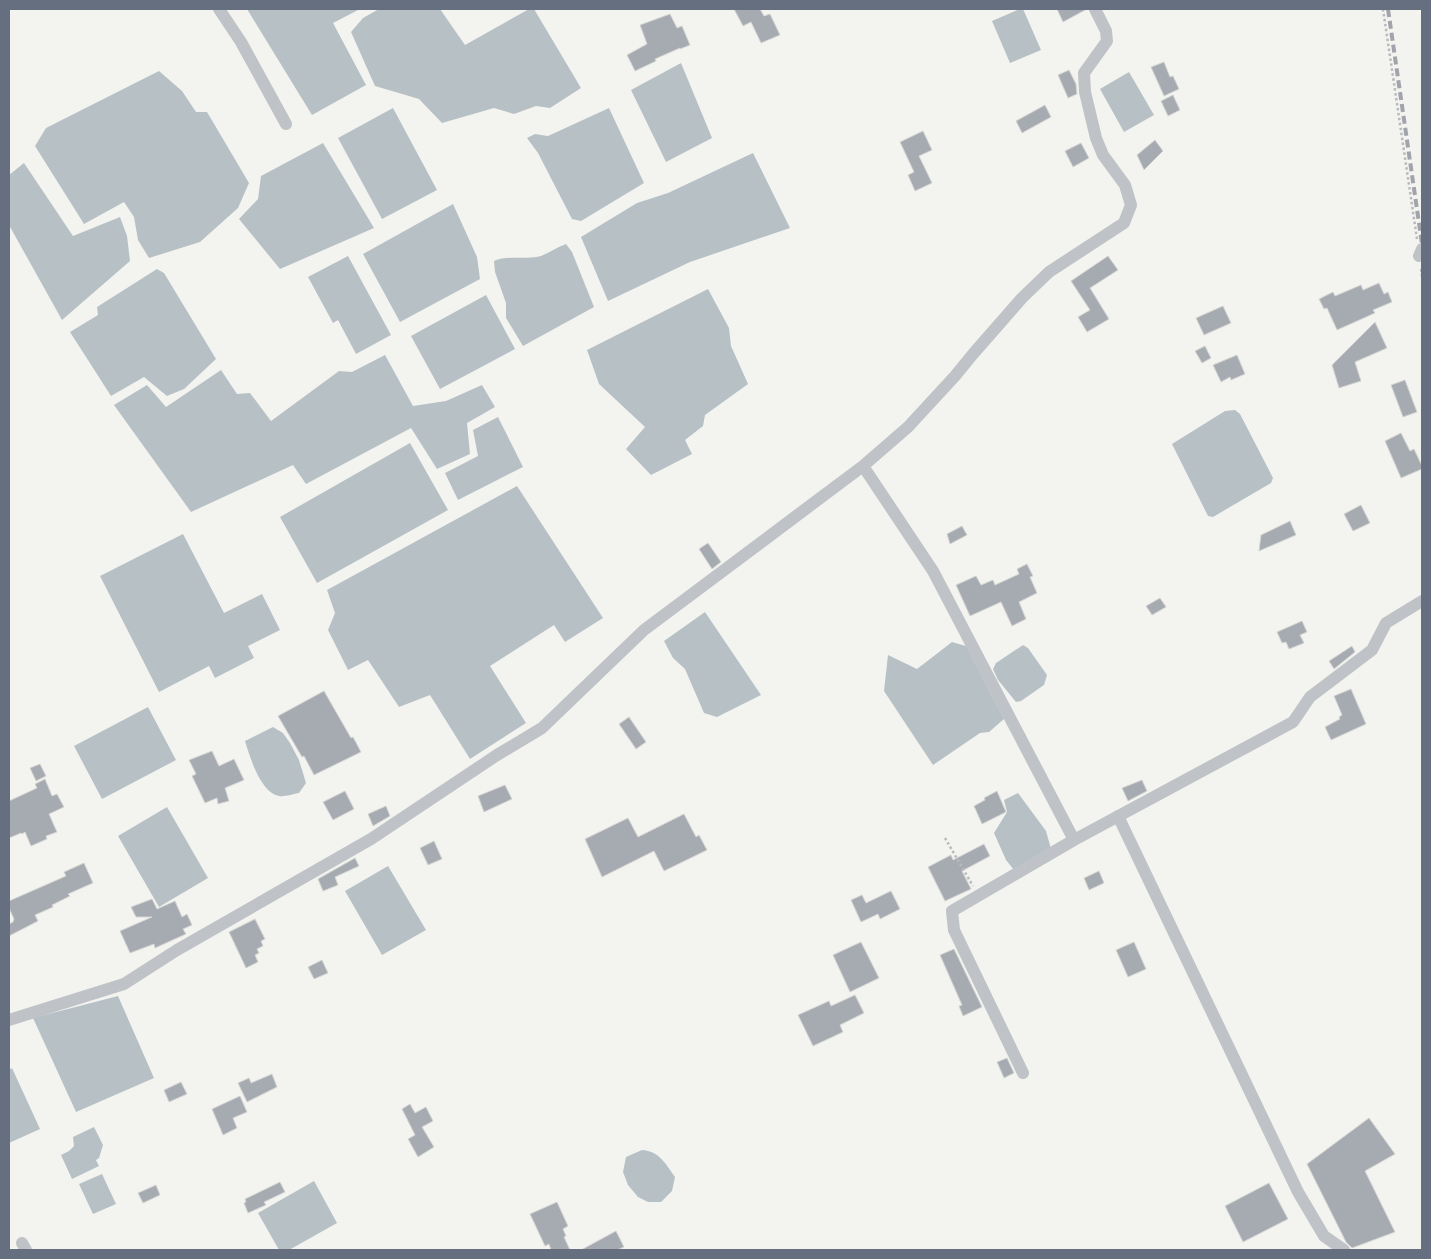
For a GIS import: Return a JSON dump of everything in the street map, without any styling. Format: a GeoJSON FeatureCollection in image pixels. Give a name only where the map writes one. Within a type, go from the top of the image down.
{"type":"FeatureCollection","features":[{"type":"Feature","properties":{"kind":"street"},"geometry":{"type":"LineString","coordinates":[[219,9],[241,42],[286,124]]}},
{"type":"Feature","properties":{"kind":"street"},"geometry":{"type":"LineString","coordinates":[[9,1020],[124,984],[177,950],[371,839],[497,755],[542,728],[644,630],[863,466],[908,427],[1022,298],[1049,272],[1124,223],[1131,205],[1125,185],[1103,155],[1096,138],[1085,92],[1084,73],[1107,41],[1106,31],[1095,9]]}},
{"type":"Feature","properties":{"kind":"street"},"geometry":{"type":"LineString","coordinates":[[863,466],[933,571],[1074,840]]}},
{"type":"Feature","properties":{"kind":"street"},"geometry":{"type":"LineString","coordinates":[[1023,1073],[954,930],[952,911],[1074,840],[1293,722],[1310,697],[1372,650],[1386,623],[1422,601]]}},
{"type":"Feature","properties":{"kind":"street"},"geometry":{"type":"LineString","coordinates":[[1118,816],[1298,1192],[1324,1236],[1344,1250]]}},
{"type":"Feature","properties":{"kind":"path"},"geometry":{"type":"LineString","coordinates":[[1383,9],[1421,253],[1422,277]]}},
{"type":"Feature","properties":{"kind":"path"},"geometry":{"type":"LineString","coordinates":[[945,838],[979,896]]}},
{"type":"Feature","properties":{"kind":"shaded area"},"geometry":{"type":"Polygon","coordinates":[[[247,9],[360,9],[333,23],[366,85],[312,115],[247,9]]]}},
{"type":"Feature","properties":{"kind":"shaded area"},"geometry":{"type":"Polygon","coordinates":[[[379,9],[440,9],[465,45],[529,9],[534,9],[581,88],[550,108],[536,106],[514,114],[494,108],[442,123],[419,99],[375,86],[351,32],[363,18],[379,9]]]}},
{"type":"Feature","properties":{"kind":"shaded area"},"geometry":{"type":"Polygon","coordinates":[[[1023,9],[1041,50],[1010,63],[992,21],[1023,9]]]}},
{"type":"Feature","properties":{"kind":"shaded area"},"geometry":{"type":"Polygon","coordinates":[[[681,63],[712,138],[666,162],[631,90],[681,63]]]}},
{"type":"Feature","properties":{"kind":"shaded area"},"geometry":{"type":"Polygon","coordinates":[[[159,71],[182,91],[196,112],[207,112],[249,183],[238,208],[200,242],[149,258],[138,240],[134,217],[124,202],[84,224],[35,146],[46,128],[159,71]]]}},
{"type":"Feature","properties":{"kind":"shaded area"},"geometry":{"type":"Polygon","coordinates":[[[1129,72],[1154,115],[1124,132],[1100,89],[1129,72]]]}},
{"type":"Feature","properties":{"kind":"shaded area"},"geometry":{"type":"Polygon","coordinates":[[[393,108],[437,190],[382,219],[338,138],[393,108]]]}},
{"type":"Feature","properties":{"kind":"shaded area"},"geometry":{"type":"Polygon","coordinates":[[[609,108],[644,183],[581,221],[572,219],[538,153],[527,138],[535,134],[548,136],[609,108]]]}},
{"type":"Feature","properties":{"kind":"shaded area"},"geometry":{"type":"Polygon","coordinates":[[[323,143],[374,228],[280,269],[239,219],[258,199],[261,176],[323,143]]]}},
{"type":"Feature","properties":{"kind":"shaded area"},"geometry":{"type":"Polygon","coordinates":[[[753,153],[790,228],[690,262],[608,301],[581,237],[637,203],[668,193],[753,153]]]}},
{"type":"Feature","properties":{"kind":"shaded area"},"geometry":{"type":"Polygon","coordinates":[[[24,163],[73,236],[120,217],[127,236],[130,261],[62,320],[9,225],[9,175],[24,163]]]}},
{"type":"Feature","properties":{"kind":"shaded area"},"geometry":{"type":"Polygon","coordinates":[[[453,204],[477,257],[480,279],[400,322],[363,254],[453,204]]]}},
{"type":"Feature","properties":{"kind":"shaded area"},"geometry":{"type":"Polygon","coordinates":[[[566,244],[572,252],[594,307],[523,346],[506,318],[506,303],[495,272],[494,261],[505,258],[541,256],[566,244]]]}},
{"type":"Feature","properties":{"kind":"shaded area"},"geometry":{"type":"Polygon","coordinates":[[[348,256],[391,335],[356,354],[338,320],[333,323],[308,277],[348,256]]]}},
{"type":"Feature","properties":{"kind":"shaded area"},"geometry":{"type":"Polygon","coordinates":[[[157,269],[164,273],[216,359],[184,389],[167,396],[144,377],[111,396],[70,332],[98,315],[97,307],[157,269]]]}},
{"type":"Feature","properties":{"kind":"shaded area"},"geometry":{"type":"Polygon","coordinates":[[[708,289],[729,328],[731,346],[748,384],[705,415],[703,426],[685,440],[692,454],[651,475],[626,449],[645,427],[599,384],[587,350],[708,289]]]}},
{"type":"Feature","properties":{"kind":"shaded area"},"geometry":{"type":"Polygon","coordinates":[[[486,295],[515,349],[440,389],[411,336],[486,295]]]}},
{"type":"Feature","properties":{"kind":"shaded area"},"geometry":{"type":"Polygon","coordinates":[[[385,355],[413,406],[446,401],[482,385],[495,407],[467,423],[470,454],[437,469],[411,428],[306,484],[293,465],[191,512],[114,405],[147,385],[166,407],[221,370],[237,394],[250,393],[271,421],[339,371],[352,372],[385,355]]]}},
{"type":"Feature","properties":{"kind":"shaded area"},"geometry":{"type":"Polygon","coordinates":[[[1235,410],[1240,414],[1273,478],[1271,483],[1213,517],[1208,516],[1172,444],[1225,411],[1235,410]]]}},
{"type":"Feature","properties":{"kind":"shaded area"},"geometry":{"type":"Polygon","coordinates":[[[498,417],[523,467],[458,500],[445,473],[478,456],[473,430],[498,417]]]}},
{"type":"Feature","properties":{"kind":"shaded area"},"geometry":{"type":"Polygon","coordinates":[[[410,443],[448,510],[317,583],[280,517],[410,443]]]}},
{"type":"Feature","properties":{"kind":"shaded area"},"geometry":{"type":"Polygon","coordinates":[[[517,486],[603,618],[565,642],[554,625],[490,666],[526,723],[470,759],[430,695],[399,707],[368,660],[348,670],[328,630],[335,613],[327,590],[517,486]]]}},
{"type":"Feature","properties":{"kind":"shaded area"},"geometry":{"type":"Polygon","coordinates":[[[183,534],[224,613],[262,594],[280,630],[248,646],[254,658],[215,678],[209,666],[159,692],[100,576],[183,534]]]}},
{"type":"Feature","properties":{"kind":"shaded area"},"geometry":{"type":"Polygon","coordinates":[[[705,612],[761,695],[717,717],[704,713],[685,669],[673,658],[664,641],[705,612]]]}},
{"type":"Feature","properties":{"kind":"shaded area"},"geometry":{"type":"Polygon","coordinates":[[[952,642],[966,646],[1004,719],[989,732],[980,733],[933,765],[884,691],[888,655],[917,669],[952,642]]]}},
{"type":"Feature","properties":{"kind":"shaded area"},"geometry":{"type":"Polygon","coordinates":[[[1023,645],[1028,648],[1047,675],[1044,685],[1021,701],[1016,702],[998,680],[993,669],[996,663],[1023,645]]]}},
{"type":"Feature","properties":{"kind":"shaded area"},"geometry":{"type":"Polygon","coordinates":[[[148,707],[176,760],[102,799],[74,746],[148,707]]]}},
{"type":"Feature","properties":{"kind":"shaded area"},"geometry":{"type":"Polygon","coordinates":[[[273,727],[283,733],[299,760],[306,783],[299,793],[279,796],[272,793],[261,781],[253,764],[245,741],[273,727]]]}},
{"type":"Feature","properties":{"kind":"shaded area"},"geometry":{"type":"Polygon","coordinates":[[[1018,793],[1046,831],[1051,849],[1014,870],[1006,860],[994,833],[1007,812],[1004,800],[1018,793]]]}},
{"type":"Feature","properties":{"kind":"shaded area"},"geometry":{"type":"Polygon","coordinates":[[[167,807],[208,878],[159,907],[118,836],[167,807]]]}},
{"type":"Feature","properties":{"kind":"shaded area"},"geometry":{"type":"Polygon","coordinates":[[[388,866],[426,930],[382,955],[345,891],[388,866]]]}},
{"type":"Feature","properties":{"kind":"shaded area"},"geometry":{"type":"Polygon","coordinates":[[[118,996],[154,1078],[76,1112],[33,1018],[118,996]]]}},
{"type":"Feature","properties":{"kind":"shaded area"},"geometry":{"type":"Polygon","coordinates":[[[12,1068],[40,1129],[9,1143],[9,1070],[12,1068]]]}},
{"type":"Feature","properties":{"kind":"shaded area"},"geometry":{"type":"Polygon","coordinates":[[[94,1127],[103,1145],[99,1158],[96,1160],[99,1166],[72,1179],[61,1155],[74,1146],[73,1137],[94,1127]]]}},
{"type":"Feature","properties":{"kind":"shaded area"},"geometry":{"type":"Polygon","coordinates":[[[642,1150],[658,1156],[675,1177],[672,1191],[661,1202],[648,1202],[638,1197],[628,1185],[623,1172],[626,1157],[642,1150]]]}},
{"type":"Feature","properties":{"kind":"shaded area"},"geometry":{"type":"Polygon","coordinates":[[[102,1174],[116,1204],[93,1214],[79,1184],[102,1174]]]}},
{"type":"Feature","properties":{"kind":"shaded area"},"geometry":{"type":"Polygon","coordinates":[[[314,1181],[337,1223],[289,1250],[279,1250],[258,1213],[314,1181]]]}},
{"type":"Feature","properties":{"kind":"building"},"geometry":{"type":"Polygon","coordinates":[[[734,9],[760,9],[764,16],[770,14],[780,35],[761,43],[751,22],[743,26],[734,9]]]}},
{"type":"Feature","properties":{"kind":"building"},"geometry":{"type":"Polygon","coordinates":[[[1057,9],[1087,9],[1063,22],[1057,9]]]}},
{"type":"Feature","properties":{"kind":"building"},"geometry":{"type":"Polygon","coordinates":[[[670,14],[677,28],[682,26],[690,45],[655,59],[656,61],[635,71],[627,55],[647,44],[640,25],[670,14]]]}},
{"type":"Feature","properties":{"kind":"building"},"geometry":{"type":"Polygon","coordinates":[[[1164,62],[1170,77],[1173,76],[1179,89],[1164,96],[1151,67],[1164,62]]]}},
{"type":"Feature","properties":{"kind":"building"},"geometry":{"type":"Polygon","coordinates":[[[1069,70],[1076,84],[1077,94],[1068,98],[1058,75],[1069,70]]]}},
{"type":"Feature","properties":{"kind":"building"},"geometry":{"type":"Polygon","coordinates":[[[1173,95],[1180,110],[1168,116],[1161,101],[1173,95]]]}},
{"type":"Feature","properties":{"kind":"building"},"geometry":{"type":"Polygon","coordinates":[[[1045,105],[1051,117],[1022,133],[1016,121],[1045,105]]]}},
{"type":"Feature","properties":{"kind":"building"},"geometry":{"type":"Polygon","coordinates":[[[923,131],[932,150],[919,156],[932,183],[915,191],[908,175],[914,172],[900,142],[923,131]]]}},
{"type":"Feature","properties":{"kind":"building"},"geometry":{"type":"Polygon","coordinates":[[[1155,140],[1163,151],[1144,170],[1137,155],[1155,140]]]}},
{"type":"Feature","properties":{"kind":"building"},"geometry":{"type":"Polygon","coordinates":[[[1081,143],[1089,158],[1073,167],[1065,151],[1081,143]]]}},
{"type":"Feature","properties":{"kind":"building"},"geometry":{"type":"Polygon","coordinates":[[[1108,256],[1118,270],[1090,288],[1109,319],[1087,332],[1078,317],[1090,310],[1071,281],[1108,256]]]}},
{"type":"Feature","properties":{"kind":"building"},"geometry":{"type":"Polygon","coordinates":[[[1379,283],[1384,294],[1388,292],[1392,302],[1373,310],[1375,313],[1337,330],[1327,308],[1324,309],[1319,299],[1333,292],[1335,296],[1361,285],[1363,290],[1379,283]]]}},
{"type":"Feature","properties":{"kind":"building"},"geometry":{"type":"Polygon","coordinates":[[[1223,306],[1231,323],[1204,335],[1196,318],[1223,306]]]}},
{"type":"Feature","properties":{"kind":"building"},"geometry":{"type":"Polygon","coordinates":[[[1375,322],[1387,348],[1355,362],[1361,381],[1339,388],[1332,365],[1375,322]]]}},
{"type":"Feature","properties":{"kind":"building"},"geometry":{"type":"Polygon","coordinates":[[[1205,346],[1211,358],[1202,363],[1195,351],[1205,346]]]}},
{"type":"Feature","properties":{"kind":"building"},"geometry":{"type":"Polygon","coordinates":[[[1237,355],[1245,374],[1231,380],[1230,377],[1221,382],[1213,365],[1237,355]]]}},
{"type":"Feature","properties":{"kind":"building"},"geometry":{"type":"Polygon","coordinates":[[[1405,380],[1417,412],[1403,417],[1391,385],[1405,380]]]}},
{"type":"Feature","properties":{"kind":"building"},"geometry":{"type":"Polygon","coordinates":[[[1401,433],[1410,451],[1414,449],[1422,469],[1401,478],[1385,441],[1401,433]]]}},
{"type":"Feature","properties":{"kind":"building"},"geometry":{"type":"Polygon","coordinates":[[[1361,505],[1370,523],[1353,531],[1344,514],[1361,505]]]}},
{"type":"Feature","properties":{"kind":"building"},"geometry":{"type":"Polygon","coordinates":[[[1290,521],[1296,535],[1259,551],[1261,535],[1290,521]]]}},
{"type":"Feature","properties":{"kind":"building"},"geometry":{"type":"Polygon","coordinates":[[[962,526],[967,535],[950,544],[947,534],[962,526]]]}},
{"type":"Feature","properties":{"kind":"building"},"geometry":{"type":"Polygon","coordinates":[[[708,543],[721,562],[712,569],[699,549],[708,543]]]}},
{"type":"Feature","properties":{"kind":"building"},"geometry":{"type":"Polygon","coordinates":[[[1027,564],[1033,576],[1030,577],[1037,593],[1019,602],[1026,619],[1012,626],[1001,602],[970,616],[956,585],[976,576],[981,585],[993,580],[995,585],[1019,574],[1017,569],[1027,564]]]}},
{"type":"Feature","properties":{"kind":"building"},"geometry":{"type":"Polygon","coordinates":[[[1160,598],[1166,607],[1152,615],[1146,606],[1160,598]]]}},
{"type":"Feature","properties":{"kind":"building"},"geometry":{"type":"Polygon","coordinates":[[[1302,621],[1307,632],[1300,635],[1304,643],[1289,649],[1286,642],[1282,643],[1277,632],[1302,621]]]}},
{"type":"Feature","properties":{"kind":"building"},"geometry":{"type":"Polygon","coordinates":[[[1352,646],[1355,652],[1334,669],[1329,661],[1352,646]]]}},
{"type":"Feature","properties":{"kind":"building"},"geometry":{"type":"Polygon","coordinates":[[[1351,689],[1366,724],[1331,740],[1325,727],[1340,719],[1339,717],[1342,715],[1334,696],[1351,689]]]}},
{"type":"Feature","properties":{"kind":"building"},"geometry":{"type":"Polygon","coordinates":[[[324,691],[361,752],[314,775],[278,716],[324,691]]]}},
{"type":"Feature","properties":{"kind":"building"},"geometry":{"type":"Polygon","coordinates":[[[629,717],[646,742],[636,749],[619,724],[629,717]]]}},
{"type":"Feature","properties":{"kind":"building"},"geometry":{"type":"Polygon","coordinates":[[[212,751],[219,766],[234,759],[244,780],[225,788],[229,801],[218,804],[217,798],[205,803],[192,776],[196,774],[189,760],[212,751]]]}},
{"type":"Feature","properties":{"kind":"building"},"geometry":{"type":"Polygon","coordinates":[[[40,764],[46,776],[36,781],[30,768],[40,764]]]}},
{"type":"Feature","properties":{"kind":"building"},"geometry":{"type":"Polygon","coordinates":[[[45,779],[52,796],[57,794],[64,807],[49,814],[57,832],[46,836],[47,839],[31,846],[25,832],[9,838],[9,801],[37,788],[35,784],[45,779]]]}},
{"type":"Feature","properties":{"kind":"building"},"geometry":{"type":"Polygon","coordinates":[[[1142,780],[1147,791],[1128,801],[1122,788],[1142,780]]]}},
{"type":"Feature","properties":{"kind":"building"},"geometry":{"type":"Polygon","coordinates":[[[505,785],[512,799],[484,812],[478,796],[505,785]]]}},
{"type":"Feature","properties":{"kind":"building"},"geometry":{"type":"Polygon","coordinates":[[[345,791],[354,809],[333,820],[323,802],[345,791]]]}},
{"type":"Feature","properties":{"kind":"building"},"geometry":{"type":"Polygon","coordinates":[[[997,791],[1006,812],[982,824],[974,806],[997,791]]]}},
{"type":"Feature","properties":{"kind":"building"},"geometry":{"type":"Polygon","coordinates":[[[386,806],[390,816],[373,826],[368,814],[386,806]]]}},
{"type":"Feature","properties":{"kind":"building"},"geometry":{"type":"Polygon","coordinates":[[[684,814],[696,837],[699,835],[707,850],[664,871],[654,851],[602,877],[585,839],[628,818],[638,837],[684,814]]]}},
{"type":"Feature","properties":{"kind":"building"},"geometry":{"type":"Polygon","coordinates":[[[434,841],[442,859],[428,865],[420,848],[434,841]]]}},
{"type":"Feature","properties":{"kind":"building"},"geometry":{"type":"Polygon","coordinates":[[[984,844],[990,856],[962,871],[971,889],[945,901],[928,867],[951,855],[953,860],[984,844]]]}},
{"type":"Feature","properties":{"kind":"building"},"geometry":{"type":"Polygon","coordinates":[[[355,858],[359,866],[335,877],[338,885],[323,891],[318,879],[355,858]]]}},
{"type":"Feature","properties":{"kind":"building"},"geometry":{"type":"Polygon","coordinates":[[[84,863],[93,883],[68,894],[70,896],[52,905],[53,907],[35,915],[38,921],[9,936],[9,924],[14,919],[9,908],[9,901],[66,876],[64,872],[84,863]]]}},
{"type":"Feature","properties":{"kind":"building"},"geometry":{"type":"Polygon","coordinates":[[[1099,871],[1104,883],[1089,890],[1084,878],[1099,871]]]}},
{"type":"Feature","properties":{"kind":"building"},"geometry":{"type":"Polygon","coordinates":[[[891,891],[900,909],[880,919],[878,914],[861,922],[851,900],[862,895],[866,903],[891,891]]]}},
{"type":"Feature","properties":{"kind":"building"},"geometry":{"type":"Polygon","coordinates":[[[152,899],[157,909],[175,901],[182,917],[187,914],[192,925],[183,929],[186,934],[155,948],[154,944],[130,953],[120,931],[152,917],[136,917],[131,907],[152,899]]]}},
{"type":"Feature","properties":{"kind":"building"},"geometry":{"type":"Polygon","coordinates":[[[255,919],[265,939],[261,941],[263,946],[257,949],[259,953],[255,955],[258,962],[246,968],[229,932],[255,919]]]}},
{"type":"Feature","properties":{"kind":"building"},"geometry":{"type":"Polygon","coordinates":[[[861,942],[879,978],[850,992],[833,955],[861,942]]]}},
{"type":"Feature","properties":{"kind":"building"},"geometry":{"type":"Polygon","coordinates":[[[1134,942],[1146,969],[1128,977],[1116,950],[1134,942]]]}},
{"type":"Feature","properties":{"kind":"building"},"geometry":{"type":"Polygon","coordinates":[[[954,949],[982,1007],[963,1016],[959,1006],[962,1005],[940,955],[954,949]]]}},
{"type":"Feature","properties":{"kind":"building"},"geometry":{"type":"Polygon","coordinates":[[[322,960],[328,973],[314,979],[308,967],[322,960]]]}},
{"type":"Feature","properties":{"kind":"building"},"geometry":{"type":"Polygon","coordinates":[[[855,995],[864,1013],[840,1025],[843,1032],[813,1046],[798,1015],[829,1001],[831,1006],[855,995]]]}},
{"type":"Feature","properties":{"kind":"building"},"geometry":{"type":"Polygon","coordinates":[[[1007,1058],[1014,1073],[1004,1078],[997,1062],[1007,1058]]]}},
{"type":"Feature","properties":{"kind":"building"},"geometry":{"type":"Polygon","coordinates":[[[272,1074],[277,1087],[247,1102],[238,1083],[249,1078],[251,1083],[272,1074]]]}},
{"type":"Feature","properties":{"kind":"building"},"geometry":{"type":"Polygon","coordinates":[[[181,1082],[187,1094],[169,1102],[164,1090],[181,1082]]]}},
{"type":"Feature","properties":{"kind":"building"},"geometry":{"type":"Polygon","coordinates":[[[240,1096],[247,1112],[233,1118],[237,1128],[223,1135],[212,1109],[240,1096]]]}},
{"type":"Feature","properties":{"kind":"building"},"geometry":{"type":"Polygon","coordinates":[[[410,1104],[415,1113],[426,1107],[433,1121],[422,1127],[434,1147],[418,1157],[408,1139],[415,1135],[402,1109],[410,1104]]]}},
{"type":"Feature","properties":{"kind":"building"},"geometry":{"type":"Polygon","coordinates":[[[1369,1118],[1395,1154],[1365,1171],[1395,1232],[1352,1248],[1346,1242],[1307,1164],[1369,1118]]]}},
{"type":"Feature","properties":{"kind":"building"},"geometry":{"type":"Polygon","coordinates":[[[280,1182],[285,1192],[264,1202],[266,1205],[248,1213],[244,1203],[246,1202],[245,1199],[280,1182]]]}},
{"type":"Feature","properties":{"kind":"building"},"geometry":{"type":"Polygon","coordinates":[[[1269,1183],[1288,1219],[1243,1242],[1225,1206],[1269,1183]]]}},
{"type":"Feature","properties":{"kind":"building"},"geometry":{"type":"Polygon","coordinates":[[[156,1185],[160,1195],[143,1203],[138,1193],[156,1185]]]}},
{"type":"Feature","properties":{"kind":"building"},"geometry":{"type":"Polygon","coordinates":[[[557,1202],[568,1226],[563,1229],[566,1236],[564,1237],[570,1250],[551,1250],[549,1244],[545,1246],[530,1214],[557,1202]]]}},
{"type":"Feature","properties":{"kind":"building"},"geometry":{"type":"Polygon","coordinates":[[[616,1231],[624,1247],[617,1250],[581,1250],[616,1231]]]}},
{"type":"Feature","properties":{"kind":"railway"},"geometry":{"type":"LineString","coordinates":[[1388,9],[1422,244]]}}]}
